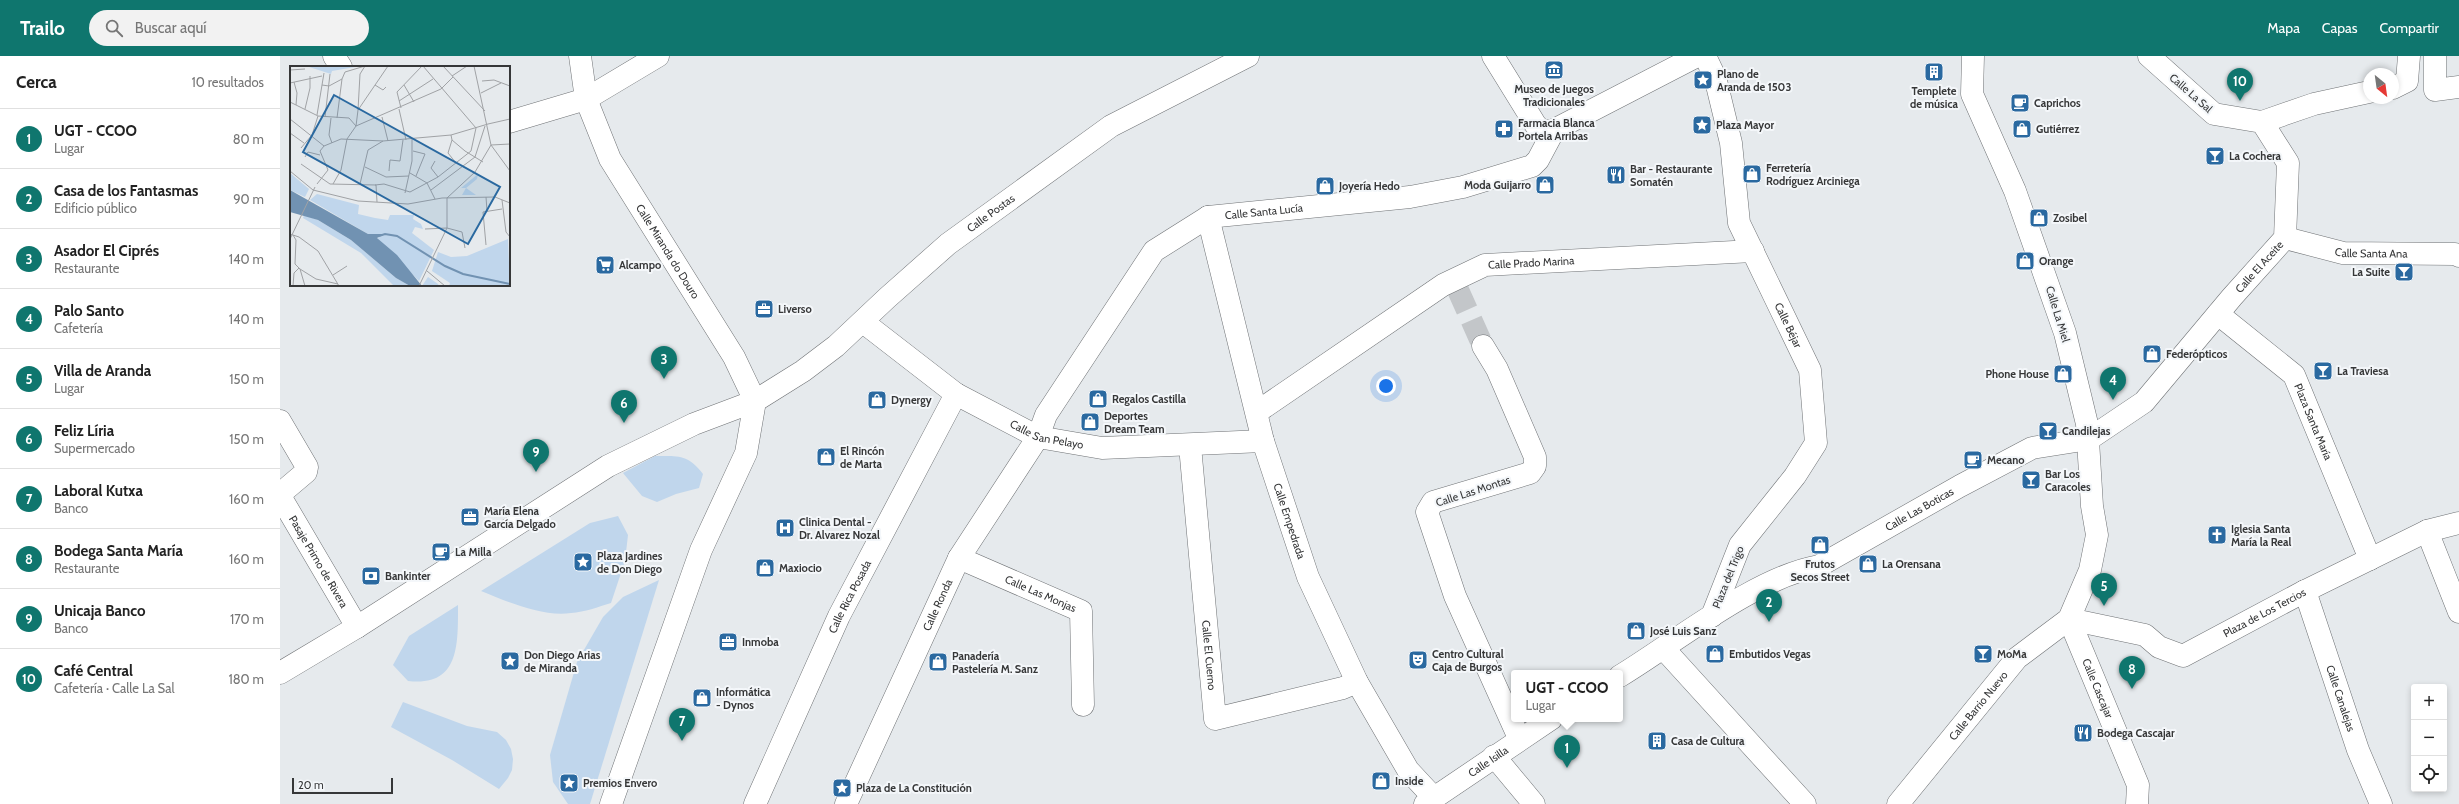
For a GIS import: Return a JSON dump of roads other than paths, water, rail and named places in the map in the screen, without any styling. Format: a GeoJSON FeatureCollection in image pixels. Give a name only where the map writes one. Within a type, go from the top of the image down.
{"type":"FeatureCollection","features":[{"type":"Feature","properties":{"kind":"street"},"geometry":{"type":"LineString","coordinates":[[334,56],[339,66]]}},
{"type":"Feature","properties":{"kind":"street","name":"Calle Miranda do Douro"},"geometry":{"type":"LineString","coordinates":[[580,56],[586,99],[610,159],[734,357],[755,401]]}},
{"type":"Feature","properties":{"kind":"street"},"geometry":{"type":"LineString","coordinates":[[510,122],[586,99],[658,56]]}},
{"type":"Feature","properties":{"kind":"street","name":"Calle Postas"},"geometry":{"type":"LineString","coordinates":[[755,401],[836,346],[948,244],[1110,126],[1248,56]]}},
{"type":"Feature","properties":{"kind":"street"},"geometry":{"type":"LineString","coordinates":[[1493,56],[1542,132],[1554,130],[1698,56]]}},
{"type":"Feature","properties":{"kind":"street","name":"Calle Béjar"},"geometry":{"type":"LineString","coordinates":[[1705,56],[1715,77],[1731,143],[1739,223],[1810,370],[1816,443],[1795,476],[1774,499]]}},
{"type":"Feature","properties":{"kind":"street","name":"Calle La Miel"},"geometry":{"type":"LineString","coordinates":[[1973,56],[1972,94],[2015,191],[2065,333],[2089,439]]}},
{"type":"Feature","properties":{"kind":"street","name":"Calle La Sal"},"geometry":{"type":"LineString","coordinates":[[2149,56],[2214,114],[2262,122]]}},
{"type":"Feature","properties":{"kind":"street"},"geometry":{"type":"LineString","coordinates":[[2399,85],[2407,81],[2408,56]]}},
{"type":"Feature","properties":{"kind":"street"},"geometry":{"type":"LineString","coordinates":[[2435,56],[2435,90],[2459,87]]}},
{"type":"Feature","properties":{"kind":"street"},"geometry":{"type":"LineString","coordinates":[[2262,122],[2314,104],[2363,93]]}},
{"type":"Feature","properties":{"kind":"street","name":"Calle El Aceite"},"geometry":{"type":"LineString","coordinates":[[2218,314],[2285,238],[2288,163],[2262,122]]}},
{"type":"Feature","properties":{"kind":"street","name":"Calle Santa Lucía"},"geometry":{"type":"LineString","coordinates":[[1046,415],[1154,251],[1208,217],[1410,197],[1463,187],[1532,166],[1538,160],[1554,130]]}},
{"type":"Feature","properties":{"kind":"street","name":"Calle Empedrada"},"geometry":{"type":"LineString","coordinates":[[1208,217],[1263,441],[1308,577],[1357,682],[1408,770],[1429,801]]}},
{"type":"Feature","properties":{"kind":"street","name":"Calle Santa Ana"},"geometry":{"type":"LineString","coordinates":[[2285,238],[2343,253],[2455,254],[2459,256]]}},
{"type":"Feature","properties":{"kind":"street","name":"Calle Prado Marina"},"geometry":{"type":"LineString","coordinates":[[1257,412],[1485,265],[1753,251]]}},
{"type":"Feature","properties":{"kind":"street"},"geometry":{"type":"LineString","coordinates":[[2069,619],[2090,570],[2097,535],[2092,506],[2089,439],[2144,402],[2218,314]]}},
{"type":"Feature","properties":{"kind":"street","name":"Plaza Santa María"},"geometry":{"type":"LineString","coordinates":[[2218,314],[2294,374],[2370,560]]}},
{"type":"Feature","properties":{"kind":"street","name":"Calle San Pelayo"},"geometry":{"type":"LineString","coordinates":[[863,322],[956,394],[1038,437],[1102,448],[1190,446],[1263,441]]}},
{"type":"Feature","properties":{"kind":"street","name":"Calle Las Montas"},"geometry":{"type":"LineString","coordinates":[[1483,346],[1497,369],[1535,457],[1536,466],[1530,473],[1433,502],[1427,512],[1455,596],[1511,720]]}},
{"type":"Feature","properties":{"kind":"street","name":"Calle Rica Posada"},"geometry":{"type":"LineString","coordinates":[[755,804],[839,616],[956,394]]}},
{"type":"Feature","properties":{"kind":"street"},"geometry":{"type":"LineString","coordinates":[[280,673],[357,627],[608,466],[694,424],[755,401]]}},
{"type":"Feature","properties":{"kind":"street"},"geometry":{"type":"LineString","coordinates":[[610,804],[701,550],[746,453],[755,401]]}},
{"type":"Feature","properties":{"kind":"street","name":"Calle Ronda"},"geometry":{"type":"LineString","coordinates":[[851,802],[960,558],[1038,437],[1046,415]]}},
{"type":"Feature","properties":{"kind":"street","name":"Pasaje Primo de Rivera"},"geometry":{"type":"LineString","coordinates":[[280,421],[307,466],[306,472],[280,495],[357,627]]}},
{"type":"Feature","properties":{"kind":"street","name":"Calle Las Boticas"},"geometry":{"type":"LineString","coordinates":[[1806,568],[1820,566],[1960,486],[2032,448],[2089,439]]}},
{"type":"Feature","properties":{"kind":"street","name":"Calle El Cuerno"},"geometry":{"type":"LineString","coordinates":[[1190,446],[1215,719],[1343,688],[1357,682]]}},
{"type":"Feature","properties":{"kind":"street","name":"Plaza del Trigo"},"geometry":{"type":"LineString","coordinates":[[1712,616],[1740,545],[1774,499]]}},
{"type":"Feature","properties":{"kind":"street","name":"Plaza de Los Tercios"},"geometry":{"type":"LineString","coordinates":[[2069,619],[2145,635],[2160,647],[2183,656],[2305,591],[2427,531],[2459,523]]}},
{"type":"Feature","properties":{"kind":"street"},"geometry":{"type":"LineString","coordinates":[[2427,531],[2459,612]]}},
{"type":"Feature","properties":{"kind":"street","name":"Calle Las Monjas"},"geometry":{"type":"LineString","coordinates":[[960,558],[1081,611],[1083,704]]}},
{"type":"Feature","properties":{"kind":"street","name":"Plaza del Trigo"},"geometry":{"type":"LineString","coordinates":[[1668,646],[1712,616],[1775,580],[1806,568]]}},
{"type":"Feature","properties":{"kind":"street","name":"Calle Canalejas"},"geometry":{"type":"LineString","coordinates":[[2305,591],[2358,750],[2381,804]]}},
{"type":"Feature","properties":{"kind":"street","name":"Calle Cascajar"},"geometry":{"type":"LineString","coordinates":[[2069,619],[2137,794],[2151,804]]}},
{"type":"Feature","properties":{"kind":"street","name":"Calle Barrio Nuevo"},"geometry":{"type":"LineString","coordinates":[[1898,804],[2017,658],[2069,619]]}},
{"type":"Feature","properties":{"kind":"street"},"geometry":{"type":"LineString","coordinates":[[1623,674],[1668,646],[1804,804]]}},
{"type":"Feature","properties":{"kind":"street","name":"Calle Las Montas"},"geometry":{"type":"LineString","coordinates":[[1512,722],[1519,738]]}},
{"type":"Feature","properties":{"kind":"street","name":"Calle Isilla"},"geometry":{"type":"LineString","coordinates":[[1429,801],[1519,738],[1546,722]]}},
{"type":"Feature","properties":{"kind":"street"},"geometry":{"type":"LineString","coordinates":[[1494,756],[1534,804]]}},
{"type":"Feature","properties":{"kind":"tunnel"},"geometry":{"type":"LineString","coordinates":[[1458,290],[1483,346]]}},
{"type":"Feature","properties":{"kind":"place","name":"Museo de Juegos Tradicionales"},"geometry":{"type":"Point","coordinates":[1554,70]}},
{"type":"Feature","properties":{"kind":"place","name":"Templete de música"},"geometry":{"type":"Point","coordinates":[1934,72]}},
{"type":"Feature","properties":{"kind":"place","name":"Plano de Aranda de 1503"},"geometry":{"type":"Point","coordinates":[1703,80]}},
{"type":"Feature","properties":{"kind":"place","name":"Café Central"},"geometry":{"type":"Point","coordinates":[2240,101]}},
{"type":"Feature","properties":{"kind":"place","name":"Caprichos"},"geometry":{"type":"Point","coordinates":[2020,103]}},
{"type":"Feature","properties":{"kind":"place","name":"Plaza Mayor"},"geometry":{"type":"Point","coordinates":[1702,125]}},
{"type":"Feature","properties":{"kind":"place","name":"Farmacia Blanca Portela Arribas"},"geometry":{"type":"Point","coordinates":[1504,129]}},
{"type":"Feature","properties":{"kind":"place","name":"Gutiérrez"},"geometry":{"type":"Point","coordinates":[2022,129]}},
{"type":"Feature","properties":{"kind":"place","name":"La Cochera"},"geometry":{"type":"Point","coordinates":[2215,156]}},
{"type":"Feature","properties":{"kind":"place","name":"Ferretería Rodríguez Arciniega"},"geometry":{"type":"Point","coordinates":[1752,174]}},
{"type":"Feature","properties":{"kind":"place","name":"Bar - Restaurante Somatén"},"geometry":{"type":"Point","coordinates":[1616,175]}},
{"type":"Feature","properties":{"kind":"place","name":"Moda Guijarro"},"geometry":{"type":"Point","coordinates":[1545,185]}},
{"type":"Feature","properties":{"kind":"place","name":"Joyería Hedo"},"geometry":{"type":"Point","coordinates":[1325,186]}},
{"type":"Feature","properties":{"kind":"place","name":"Zosibel"},"geometry":{"type":"Point","coordinates":[2039,218]}},
{"type":"Feature","properties":{"kind":"place","name":"Orange"},"geometry":{"type":"Point","coordinates":[2025,261]}},
{"type":"Feature","properties":{"kind":"place","name":"Alcampo"},"geometry":{"type":"Point","coordinates":[605,265]}},
{"type":"Feature","properties":{"kind":"place","name":"La Suite"},"geometry":{"type":"Point","coordinates":[2404,272]}},
{"type":"Feature","properties":{"kind":"place","name":"Liverso"},"geometry":{"type":"Point","coordinates":[764,309]}},
{"type":"Feature","properties":{"kind":"place","name":"Federópticos"},"geometry":{"type":"Point","coordinates":[2152,354]}},
{"type":"Feature","properties":{"kind":"place","name":"La Traviesa"},"geometry":{"type":"Point","coordinates":[2323,371]}},
{"type":"Feature","properties":{"kind":"place","name":"Phone House"},"geometry":{"type":"Point","coordinates":[2063,374]}},
{"type":"Feature","properties":{"kind":"place","name":"Asador El Ciprés"},"geometry":{"type":"Point","coordinates":[664,379]}},
{"type":"Feature","properties":{"kind":"place","name":"Regalos Castilla"},"geometry":{"type":"Point","coordinates":[1098,399]}},
{"type":"Feature","properties":{"kind":"place","name":"Dynergy"},"geometry":{"type":"Point","coordinates":[877,400]}},
{"type":"Feature","properties":{"kind":"place","name":"Palo Santo"},"geometry":{"type":"Point","coordinates":[2113,400]}},
{"type":"Feature","properties":{"kind":"place","name":"Deportes Dream Team"},"geometry":{"type":"Point","coordinates":[1090,422]}},
{"type":"Feature","properties":{"kind":"place","name":"Feliz Líria"},"geometry":{"type":"Point","coordinates":[624,423]}},
{"type":"Feature","properties":{"kind":"place","name":"Candilejas"},"geometry":{"type":"Point","coordinates":[2048,431]}},
{"type":"Feature","properties":{"kind":"place","name":"El Rincón de Marta"},"geometry":{"type":"Point","coordinates":[826,457]}},
{"type":"Feature","properties":{"kind":"place","name":"Mecano"},"geometry":{"type":"Point","coordinates":[1973,460]}},
{"type":"Feature","properties":{"kind":"place","name":"Unicaja Banco"},"geometry":{"type":"Point","coordinates":[536,472]}},
{"type":"Feature","properties":{"kind":"place","name":"Bar Los Caracoles"},"geometry":{"type":"Point","coordinates":[2031,480]}},
{"type":"Feature","properties":{"kind":"place","name":"María Elena García Delgado"},"geometry":{"type":"Point","coordinates":[470,517]}},
{"type":"Feature","properties":{"kind":"place","name":"Clinica Dental - Dr. Alvarez Nozal"},"geometry":{"type":"Point","coordinates":[785,528]}},
{"type":"Feature","properties":{"kind":"place","name":"Iglesia Santa María la Real"},"geometry":{"type":"Point","coordinates":[2217,535]}},
{"type":"Feature","properties":{"kind":"place","name":"Frutos Secos Street"},"geometry":{"type":"Point","coordinates":[1820,545]}},
{"type":"Feature","properties":{"kind":"place","name":"La Milla"},"geometry":{"type":"Point","coordinates":[441,552]}},
{"type":"Feature","properties":{"kind":"place","name":"Plaza Jardines de Don Diego"},"geometry":{"type":"Point","coordinates":[583,562]}},
{"type":"Feature","properties":{"kind":"place","name":"La Orensana"},"geometry":{"type":"Point","coordinates":[1868,564]}},
{"type":"Feature","properties":{"kind":"place","name":"Maxiocio"},"geometry":{"type":"Point","coordinates":[765,568]}},
{"type":"Feature","properties":{"kind":"place","name":"Bankinter"},"geometry":{"type":"Point","coordinates":[371,576]}},
{"type":"Feature","properties":{"kind":"place","name":"Villa de Aranda"},"geometry":{"type":"Point","coordinates":[2104,606]}},
{"type":"Feature","properties":{"kind":"place","name":"Casa de los Fantasmas"},"geometry":{"type":"Point","coordinates":[1769,622]}},
{"type":"Feature","properties":{"kind":"place","name":"José Luis Sanz"},"geometry":{"type":"Point","coordinates":[1636,631]}},
{"type":"Feature","properties":{"kind":"place","name":"Inmoba"},"geometry":{"type":"Point","coordinates":[728,642]}},
{"type":"Feature","properties":{"kind":"place","name":"Embutidos Vegas"},"geometry":{"type":"Point","coordinates":[1715,654]}},
{"type":"Feature","properties":{"kind":"place","name":"MoMa"},"geometry":{"type":"Point","coordinates":[1983,654]}},
{"type":"Feature","properties":{"kind":"place","name":"Centro Cultural Caja de Burgos"},"geometry":{"type":"Point","coordinates":[1418,660]}},
{"type":"Feature","properties":{"kind":"place","name":"Don Diego Arias de Miranda"},"geometry":{"type":"Point","coordinates":[510,661]}},
{"type":"Feature","properties":{"kind":"place","name":"Panadería Pastelería M. Sanz"},"geometry":{"type":"Point","coordinates":[938,662]}},
{"type":"Feature","properties":{"kind":"place","name":"Bodega Santa María"},"geometry":{"type":"Point","coordinates":[2132,689]}},
{"type":"Feature","properties":{"kind":"place","name":"Informática - Dynos"},"geometry":{"type":"Point","coordinates":[702,698]}},
{"type":"Feature","properties":{"kind":"place","name":"Bodega Cascajar"},"geometry":{"type":"Point","coordinates":[2083,733]}},
{"type":"Feature","properties":{"kind":"place","name":"Laboral Kutxa"},"geometry":{"type":"Point","coordinates":[682,741]}},
{"type":"Feature","properties":{"kind":"place","name":"Casa de Cultura"},"geometry":{"type":"Point","coordinates":[1657,741]}},
{"type":"Feature","properties":{"kind":"place","name":"UGT - CCOO"},"geometry":{"type":"Point","coordinates":[1567,768]}},
{"type":"Feature","properties":{"kind":"place","name":"Inside"},"geometry":{"type":"Point","coordinates":[1381,781]}},
{"type":"Feature","properties":{"kind":"place","name":"Premios Envero"},"geometry":{"type":"Point","coordinates":[569,783]}},
{"type":"Feature","properties":{"kind":"place","name":"Plaza de La Constitución"},"geometry":{"type":"Point","coordinates":[842,788]}}]}
